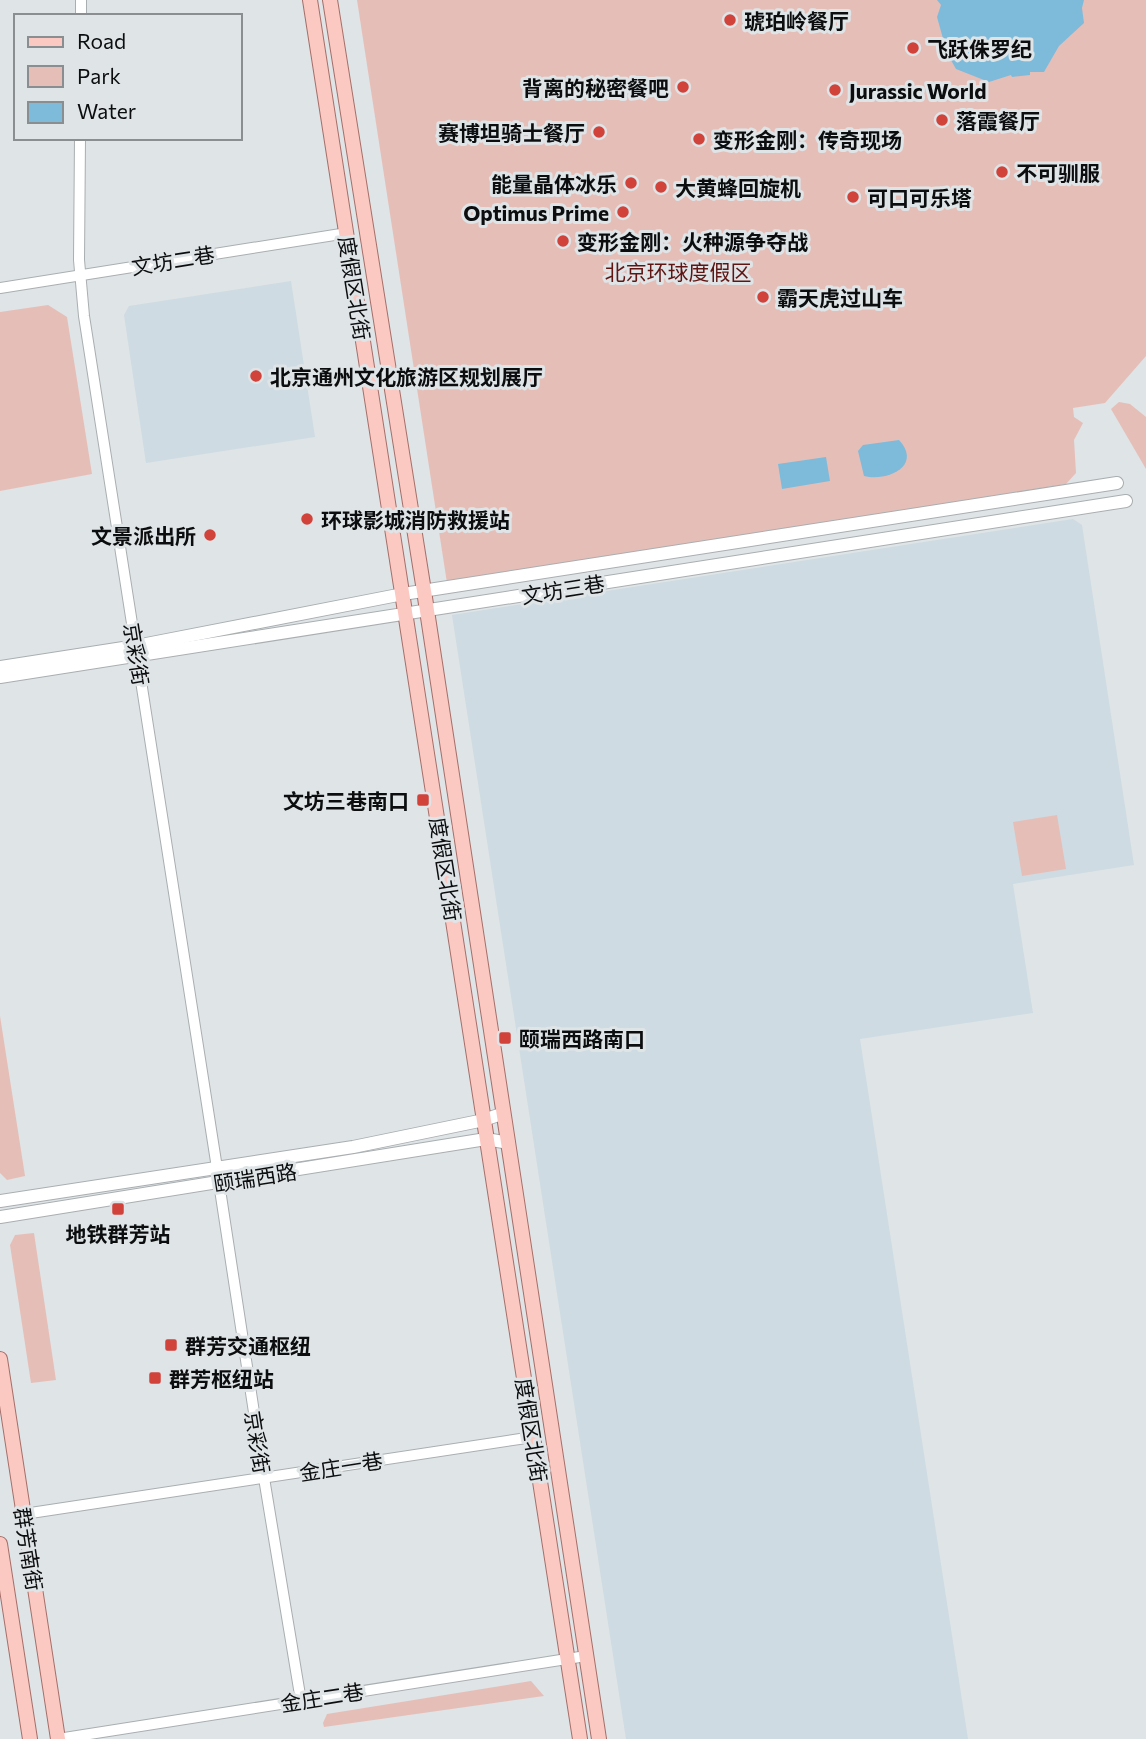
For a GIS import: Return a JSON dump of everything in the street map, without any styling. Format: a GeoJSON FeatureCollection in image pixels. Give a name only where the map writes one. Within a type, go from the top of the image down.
{"type":"FeatureCollection","features":[{"type":"Feature","properties":{"kind":"main road","name":"度假区北街"},"geometry":{"type":"LineString","coordinates":[[310,0],[580,1739]]}},
{"type":"Feature","properties":{"kind":"main road","name":"度假区北街"},"geometry":{"type":"LineString","coordinates":[[330,0],[424,591],[599,1739]]}},
{"type":"Feature","properties":{"kind":"main road","name":"文坊三巷"},"geometry":{"type":"LineString","coordinates":[[0,677],[137,651],[403,594],[1117,483]]}},
{"type":"Feature","properties":{"kind":"main road","name":"文坊三巷"},"geometry":{"type":"LineString","coordinates":[[0,667],[406,615],[1126,501]]}},
{"type":"Feature","properties":{"kind":"main road","name":"颐瑞西路"},"geometry":{"type":"LineString","coordinates":[[0,1201],[353,1147],[484,1121],[504,1113]]}},
{"type":"Feature","properties":{"kind":"main road","name":"颐瑞西路"},"geometry":{"type":"LineString","coordinates":[[0,1217],[486,1139],[509,1143]]}},
{"type":"Feature","properties":{"kind":"main road","name":"群芳南街"},"geometry":{"type":"LineString","coordinates":[[0,1359],[58,1739]]}},
{"type":"Feature","properties":{"kind":"main road","name":"群芳南街"},"geometry":{"type":"LineString","coordinates":[[0,1544],[30,1739]]}},
{"type":"Feature","properties":{"kind":"main road"},"geometry":{"type":"LineString","coordinates":[[561,1613],[566,1617],[573,1617],[579,1611]]}},
{"type":"Feature","properties":{"kind":"main road"},"geometry":{"type":"LineString","coordinates":[[575,1704],[586,1699],[593,1703]]}},
{"type":"Feature","properties":{"kind":"street","name":"京彩街"},"geometry":{"type":"LineString","coordinates":[[80,140],[80,275],[84,316],[217,1168]]}},
{"type":"Feature","properties":{"kind":"street","name":"文坊二巷"},"geometry":{"type":"LineString","coordinates":[[0,288],[346,233]]}},
{"type":"Feature","properties":{"kind":"street","name":"京彩街"},"geometry":{"type":"LineString","coordinates":[[219,1183],[301,1701]]}},
{"type":"Feature","properties":{"kind":"street","name":"金庄一巷"},"geometry":{"type":"LineString","coordinates":[[24,1514],[533,1437]]}},
{"type":"Feature","properties":{"kind":"street","name":"金庄二巷"},"geometry":{"type":"LineString","coordinates":[[58,1739],[586,1656]]}},
{"type":"Feature","properties":{"kind":"shaded area"},"geometry":{"type":"Polygon","coordinates":[[[291,281],[315,437],[146,463],[124,315],[129,306],[291,281]]]}},
{"type":"Feature","properties":{"kind":"shaded area"},"geometry":{"type":"Polygon","coordinates":[[[1073,519],[1082,525],[1134,865],[1013,884],[1033,1013],[860,1039],[968,1739],[626,1739],[452,615],[1073,519]]]}},
{"type":"Feature","properties":{"kind":"green space","name":"北京环球度假区"},"geometry":{"type":"Polygon","coordinates":[[[357,0],[1146,0],[1146,356],[1105,403],[1073,408],[1074,417],[1083,423],[1074,440],[1076,473],[1066,484],[447,583],[357,0]]]}},
{"type":"Feature","properties":{"kind":"green space"},"geometry":{"type":"Polygon","coordinates":[[[48,305],[67,317],[92,474],[0,491],[0,312],[48,305]]]}},
{"type":"Feature","properties":{"kind":"green space"},"geometry":{"type":"Polygon","coordinates":[[[1119,402],[1130,404],[1146,417],[1146,469],[1111,409],[1119,402]]]}},
{"type":"Feature","properties":{"kind":"green space"},"geometry":{"type":"Polygon","coordinates":[[[1057,815],[1066,869],[1022,876],[1013,822],[1057,815]]]}},
{"type":"Feature","properties":{"kind":"green space"},"geometry":{"type":"Polygon","coordinates":[[[0,1016],[25,1176],[7,1180],[0,1173],[0,1016]]]}},
{"type":"Feature","properties":{"kind":"green space"},"geometry":{"type":"Polygon","coordinates":[[[34,1233],[56,1380],[31,1383],[10,1245],[15,1235],[34,1233]]]}},
{"type":"Feature","properties":{"kind":"green space"},"geometry":{"type":"Polygon","coordinates":[[[531,1681],[544,1696],[324,1727],[323,1723],[327,1714],[531,1681]]]}},
{"type":"Feature","properties":{"kind":"water"},"geometry":{"type":"Polygon","coordinates":[[[937,0],[1084,0],[1084,23],[1059,46],[1044,72],[1011,75],[989,82],[956,69],[947,53],[937,17],[941,5],[937,0]]]}},
{"type":"Feature","properties":{"kind":"water"},"geometry":{"type":"Polygon","coordinates":[[[899,440],[907,457],[905,464],[899,470],[883,477],[864,476],[858,451],[863,445],[899,440]]]}},
{"type":"Feature","properties":{"kind":"water"},"geometry":{"type":"Polygon","coordinates":[[[826,457],[830,481],[782,489],[778,464],[826,457]]]}},
{"type":"Feature","properties":{"kind":"place","name":"琥珀岭餐厅"},"geometry":{"type":"Point","coordinates":[730,20]}},
{"type":"Feature","properties":{"kind":"place","name":"飞跃侏罗纪"},"geometry":{"type":"Point","coordinates":[913,48]}},
{"type":"Feature","properties":{"kind":"place","name":"背离的秘密餐吧"},"geometry":{"type":"Point","coordinates":[683,87]}},
{"type":"Feature","properties":{"kind":"place","name":"Jurassic World"},"geometry":{"type":"Point","coordinates":[835,90]}},
{"type":"Feature","properties":{"kind":"place","name":"落霞餐厅"},"geometry":{"type":"Point","coordinates":[942,120]}},
{"type":"Feature","properties":{"kind":"place","name":"赛博坦骑士餐厅"},"geometry":{"type":"Point","coordinates":[599,132]}},
{"type":"Feature","properties":{"kind":"place","name":"变形金刚：传奇现场"},"geometry":{"type":"Point","coordinates":[699,139]}},
{"type":"Feature","properties":{"kind":"place","name":"不可驯服"},"geometry":{"type":"Point","coordinates":[1002,172]}},
{"type":"Feature","properties":{"kind":"place","name":"能量晶体冰乐"},"geometry":{"type":"Point","coordinates":[631,183]}},
{"type":"Feature","properties":{"kind":"place","name":"大黄蜂回旋机"},"geometry":{"type":"Point","coordinates":[661,187]}},
{"type":"Feature","properties":{"kind":"place","name":"可口可乐塔"},"geometry":{"type":"Point","coordinates":[853,197]}},
{"type":"Feature","properties":{"kind":"place","name":"Optimus Prime"},"geometry":{"type":"Point","coordinates":[623,212]}},
{"type":"Feature","properties":{"kind":"place","name":"变形金刚：火种源争夺战"},"geometry":{"type":"Point","coordinates":[563,241]}},
{"type":"Feature","properties":{"kind":"place","name":"霸天虎过山车"},"geometry":{"type":"Point","coordinates":[763,297]}},
{"type":"Feature","properties":{"kind":"place","name":"北京通州文化旅游区规划展厅"},"geometry":{"type":"Point","coordinates":[256,376]}},
{"type":"Feature","properties":{"kind":"place","name":"环球影城消防救援站"},"geometry":{"type":"Point","coordinates":[307,519]}},
{"type":"Feature","properties":{"kind":"place","name":"文景派出所"},"geometry":{"type":"Point","coordinates":[210,535]}},
{"type":"Feature","properties":{"kind":"place","name":"文坊三巷南口"},"geometry":{"type":"Point","coordinates":[423,800]}},
{"type":"Feature","properties":{"kind":"place","name":"颐瑞西路南口"},"geometry":{"type":"Point","coordinates":[505,1038]}},
{"type":"Feature","properties":{"kind":"place","name":"地铁群芳站"},"geometry":{"type":"Point","coordinates":[118,1209]}},
{"type":"Feature","properties":{"kind":"place","name":"群芳交通枢纽"},"geometry":{"type":"Point","coordinates":[171,1345]}},
{"type":"Feature","properties":{"kind":"place","name":"群芳枢纽站"},"geometry":{"type":"Point","coordinates":[155,1378]}}]}
